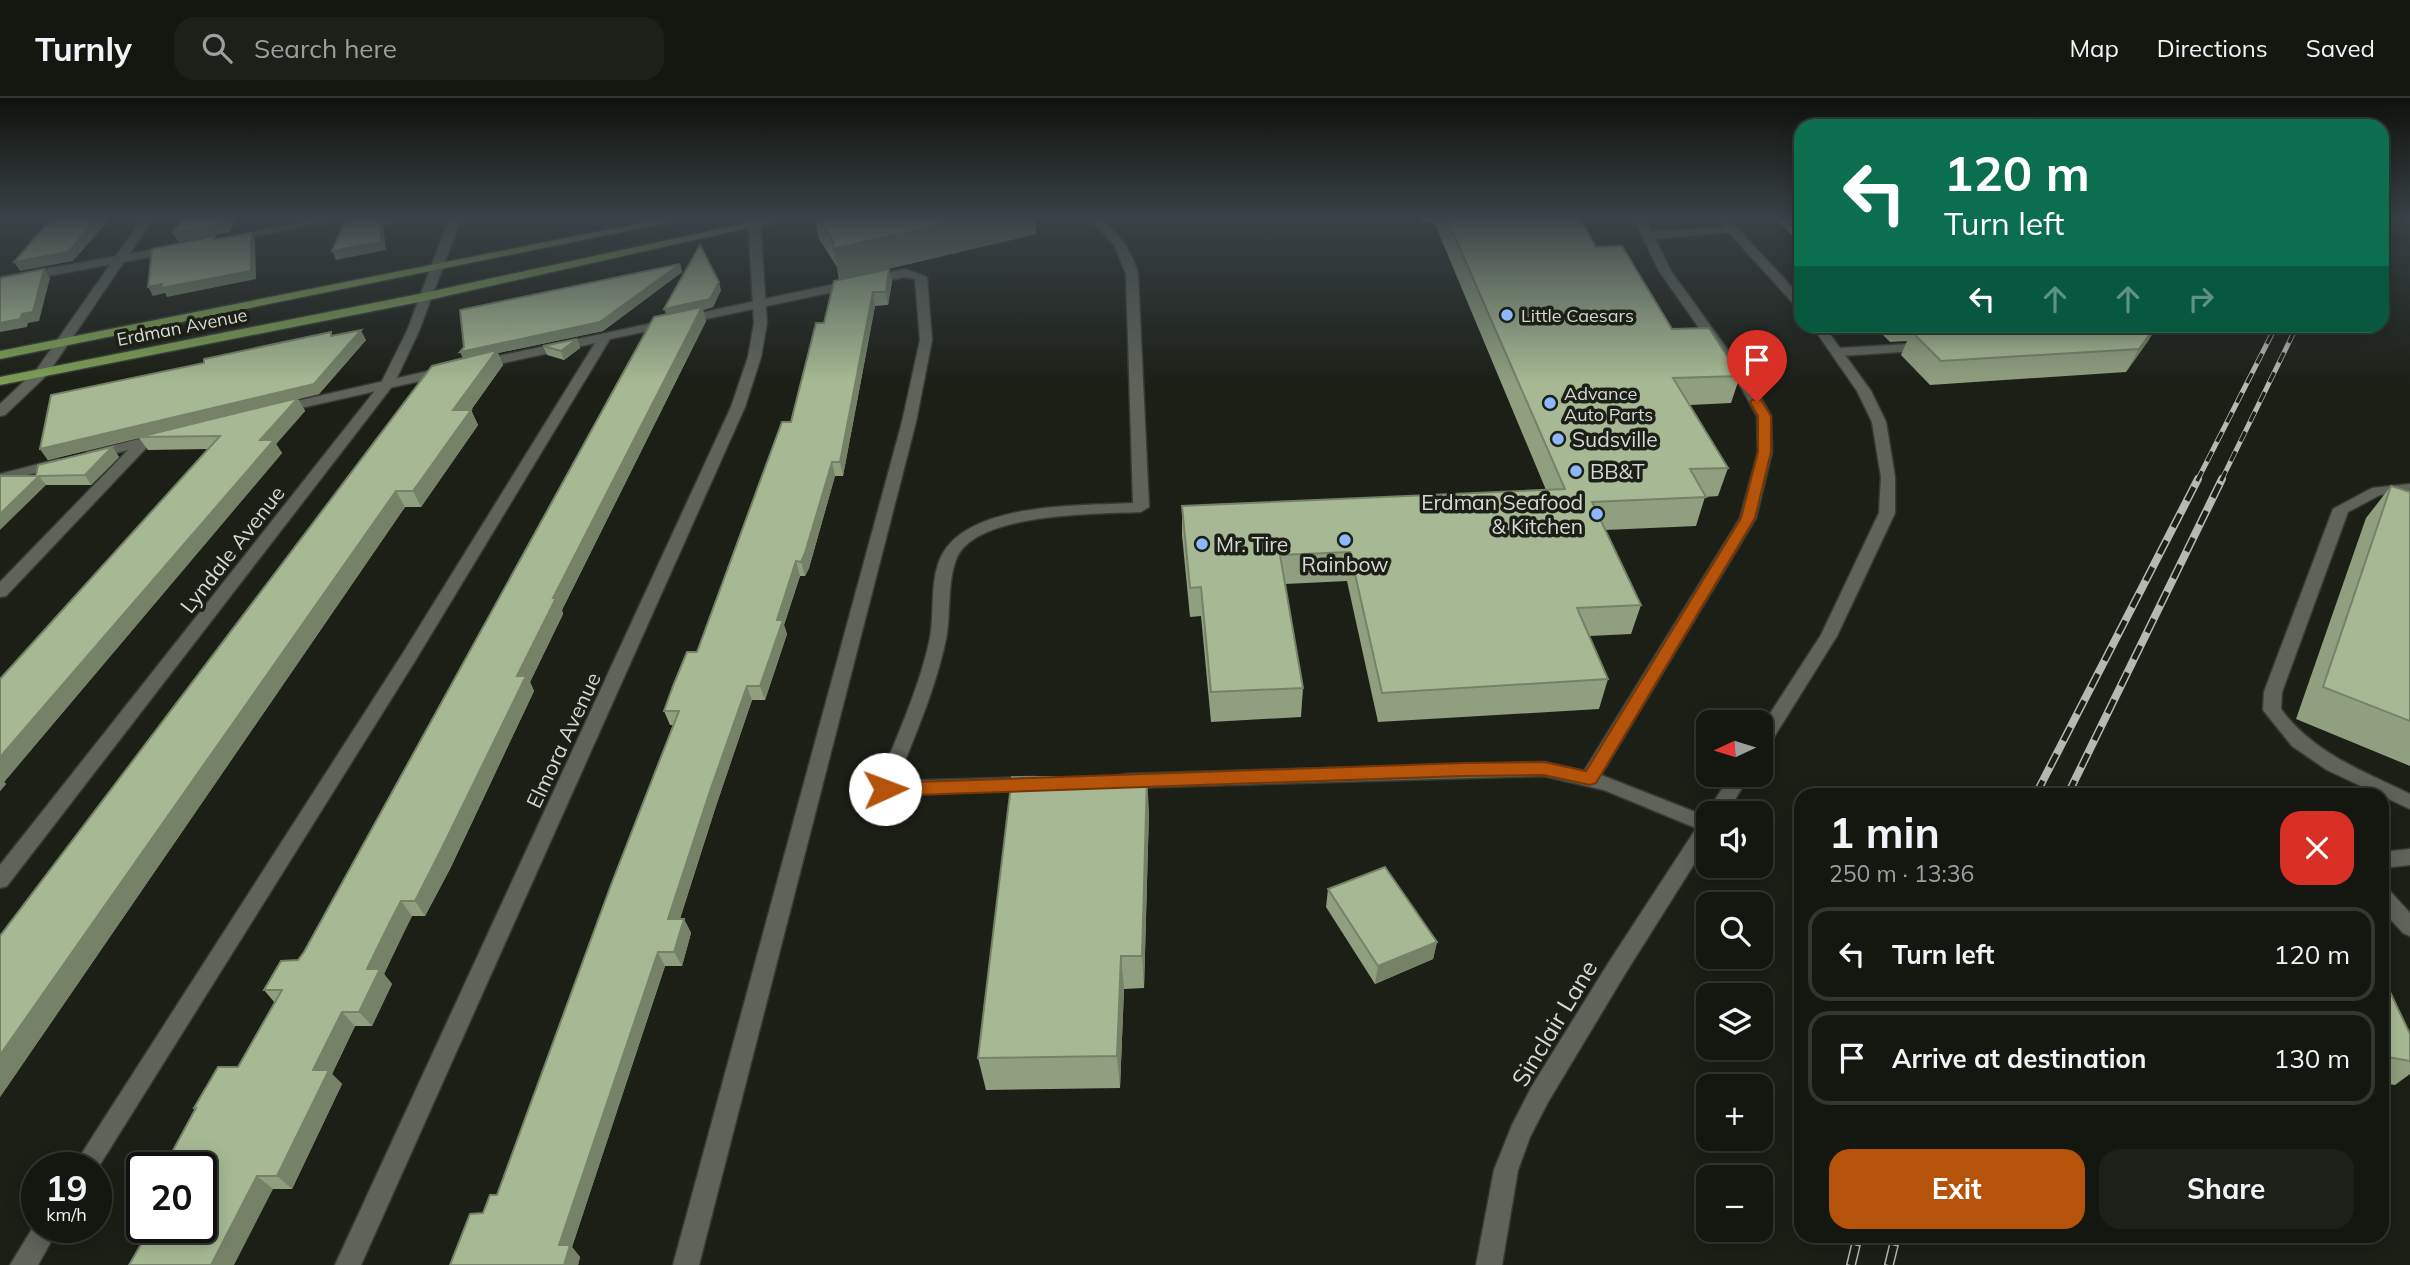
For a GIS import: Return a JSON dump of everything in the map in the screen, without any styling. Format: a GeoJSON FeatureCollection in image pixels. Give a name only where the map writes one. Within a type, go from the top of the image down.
{"type":"FeatureCollection","features":[{"type":"Feature","properties":{"kind":"main road","name":"Erdman Avenue"},"geometry":{"type":"LineString","coordinates":[[0,355],[413,273]]}},
{"type":"Feature","properties":{"kind":"main road","name":"Erdman Avenue"},"geometry":{"type":"LineString","coordinates":[[0,381],[424,297],[528,273]]}},
{"type":"Feature","properties":{"kind":"street"},"geometry":{"type":"LineString","coordinates":[[0,281],[43,273]]}},
{"type":"Feature","properties":{"kind":"street"},"geometry":{"type":"LineString","coordinates":[[0,412],[42,372],[110,273]]}},
{"type":"Feature","properties":{"kind":"street","name":"Lyndale Avenue"},"geometry":{"type":"LineString","coordinates":[[0,880],[387,384],[409,340],[433,273]]}},
{"type":"Feature","properties":{"kind":"street","name":"Elmora Avenue"},"geometry":{"type":"LineString","coordinates":[[348,1265],[725,440],[758,348],[761,305],[758,273]]}},
{"type":"Feature","properties":{"kind":"street"},"geometry":{"type":"LineString","coordinates":[[265,412],[899,273]]}},
{"type":"Feature","properties":{"kind":"street"},"geometry":{"type":"LineString","coordinates":[[686,1265],[909,422],[926,340],[921,276],[911,273]]}},
{"type":"Feature","properties":{"kind":"street"},"geometry":{"type":"LineString","coordinates":[[1060,783],[885,789],[938,639],[949,555],[968,536],[1001,522],[1030,515],[1141,508],[1132,273]]}},
{"type":"Feature","properties":{"kind":"street"},"geometry":{"type":"LineString","coordinates":[[1590,778],[1748,518],[1765,452],[1764,416],[1749,389],[1667,273]]}},
{"type":"Feature","properties":{"kind":"street"},"geometry":{"type":"LineString","coordinates":[[1772,273],[1794,297]]}},
{"type":"Feature","properties":{"kind":"street"},"geometry":{"type":"LineString","coordinates":[[1773,724],[1829,636],[1887,513],[1888,477],[1879,422],[1839,352],[1824,333]]}},
{"type":"Feature","properties":{"kind":"street"},"geometry":{"type":"LineString","coordinates":[[95,1152],[409,657],[605,337]]}},
{"type":"Feature","properties":{"kind":"street"},"geometry":{"type":"LineString","coordinates":[[1839,352],[1946,346]]}},
{"type":"Feature","properties":{"kind":"street"},"geometry":{"type":"LineString","coordinates":[[0,478],[184,432]]}},
{"type":"Feature","properties":{"kind":"street"},"geometry":{"type":"LineString","coordinates":[[0,592],[144,441]]}},
{"type":"Feature","properties":{"kind":"street"},"geometry":{"type":"LineString","coordinates":[[2383,788],[2318,755],[2297,739],[2272,710],[2273,692],[2342,509],[2377,491],[2410,488]]}},
{"type":"Feature","properties":{"kind":"street"},"geometry":{"type":"LineString","coordinates":[[1101,782],[1544,769],[1590,778],[1696,820]]}},
{"type":"Feature","properties":{"kind":"street"},"geometry":{"type":"LineString","coordinates":[[2389,791],[2410,802]]}},
{"type":"Feature","properties":{"kind":"street","name":"Sinclair Lane"},"geometry":{"type":"LineString","coordinates":[[1489,1265],[1506,1170],[1520,1133],[1603,991],[1696,844]]}},
{"type":"Feature","properties":{"kind":"street"},"geometry":{"type":"LineString","coordinates":[[2389,859],[2410,857]]}},
{"type":"Feature","properties":{"kind":"street"},"geometry":{"type":"LineString","coordinates":[[2389,904],[2410,927]]}},
{"type":"Feature","properties":{"kind":"street"},"geometry":{"type":"LineString","coordinates":[[23,1265],[37,1243]]}},
{"type":"Feature","properties":{"kind":"building"},"geometry":{"type":"Polygon","coordinates":[[[22,273],[43,273],[33,312],[22,314],[20,319],[0,323],[0,278],[22,273]]]}},
{"type":"Feature","properties":{"kind":"building"},"geometry":{"type":"Polygon","coordinates":[[[149,273],[238,273],[161,288],[162,284],[148,287],[149,273]]]}},
{"type":"Feature","properties":{"kind":"building"},"geometry":{"type":"Polygon","coordinates":[[[635,273],[667,273],[600,322],[460,352],[464,347],[460,310],[635,273]]]}},
{"type":"Feature","properties":{"kind":"building"},"geometry":{"type":"Polygon","coordinates":[[[684,273],[715,273],[719,282],[710,299],[664,309],[684,273]]]}},
{"type":"Feature","properties":{"kind":"building"},"geometry":{"type":"Polygon","coordinates":[[[869,273],[888,273],[886,292],[873,292],[840,462],[832,462],[805,553],[801,562],[796,561],[777,620],[783,620],[760,686],[747,686],[710,791],[668,919],[684,919],[674,952],[658,952],[559,1245],[570,1245],[564,1265],[450,1265],[470,1214],[483,1213],[490,1195],[497,1195],[611,885],[679,711],[664,711],[673,686],[687,652],[697,652],[782,422],[791,422],[816,323],[824,323],[834,281],[869,273]]]}},
{"type":"Feature","properties":{"kind":"building"},"geometry":{"type":"Polygon","coordinates":[[[1471,273],[1639,273],[1672,329],[1709,328],[1740,376],[1673,378],[1728,468],[1690,469],[1706,497],[1592,502],[1641,605],[1577,608],[1608,679],[1382,693],[1350,552],[1280,555],[1303,688],[1211,692],[1201,587],[1190,588],[1182,506],[1565,489],[1471,273]]]}},
{"type":"Feature","properties":{"kind":"building"},"geometry":{"type":"Polygon","coordinates":[[[702,307],[553,598],[556,598],[517,676],[526,676],[439,854],[415,901],[401,901],[367,969],[380,969],[359,1012],[342,1012],[313,1070],[329,1070],[277,1176],[257,1176],[211,1265],[129,1265],[142,1243],[217,1243],[217,1152],[172,1152],[218,1067],[238,1067],[282,990],[264,990],[281,961],[298,960],[304,952],[654,317],[702,307]]]}},
{"type":"Feature","properties":{"kind":"building"},"geometry":{"type":"Polygon","coordinates":[[[361,330],[314,384],[40,449],[51,395],[204,363],[204,359],[331,332],[331,336],[361,330]]]}},
{"type":"Feature","properties":{"kind":"building"},"geometry":{"type":"Polygon","coordinates":[[[1913,333],[2151,333],[2139,349],[1941,361],[1913,333]]]}},
{"type":"Feature","properties":{"kind":"building"},"geometry":{"type":"Polygon","coordinates":[[[577,339],[561,351],[543,346],[577,339]]]}},
{"type":"Feature","properties":{"kind":"building"},"geometry":{"type":"Polygon","coordinates":[[[497,350],[453,410],[471,410],[413,491],[396,491],[0,1055],[0,936],[432,366],[497,350]]]}},
{"type":"Feature","properties":{"kind":"building"},"geometry":{"type":"Polygon","coordinates":[[[298,398],[260,440],[274,440],[0,757],[0,679],[220,436],[139,437],[298,398]]]}},
{"type":"Feature","properties":{"kind":"building"},"geometry":{"type":"Polygon","coordinates":[[[112,447],[85,475],[39,476],[0,514],[0,476],[36,476],[38,465],[112,447]]]}},
{"type":"Feature","properties":{"kind":"building"},"geometry":{"type":"Polygon","coordinates":[[[2391,486],[2410,492],[2410,721],[2323,687],[2391,486]]]}},
{"type":"Feature","properties":{"kind":"building"},"geometry":{"type":"Polygon","coordinates":[[[1012,777],[1147,777],[1142,956],[1121,956],[1117,1056],[978,1058],[1012,777]]]}},
{"type":"Feature","properties":{"kind":"building"},"geometry":{"type":"Polygon","coordinates":[[[1385,867],[1437,942],[1378,966],[1328,889],[1385,867]]]}},
{"type":"Feature","properties":{"kind":"building"},"geometry":{"type":"Polygon","coordinates":[[[2389,990],[2410,1034],[2410,1061],[2389,1057],[2389,990]]]}},
{"type":"Feature","properties":{"kind":"railway"},"geometry":{"type":"LineString","coordinates":[[2197,481],[2272,333]]}},
{"type":"Feature","properties":{"kind":"railway"},"geometry":{"type":"LineString","coordinates":[[2221,481],[2294,333]]}},
{"type":"Feature","properties":{"kind":"railway"},"geometry":{"type":"LineString","coordinates":[[2039,788],[2198,479]]}},
{"type":"Feature","properties":{"kind":"railway"},"geometry":{"type":"LineString","coordinates":[[2071,788],[2222,479]]}},
{"type":"Feature","properties":{"kind":"railway"},"geometry":{"type":"LineString","coordinates":[[1851,1265],[1856,1243]]}},
{"type":"Feature","properties":{"kind":"railway"},"geometry":{"type":"LineString","coordinates":[[1889,1265],[1894,1243]]}},
{"type":"Feature","properties":{"kind":"place","name":"Little Caesars"},"geometry":{"type":"Point","coordinates":[1507,315]}},
{"type":"Feature","properties":{"kind":"place","name":"Advance Auto Parts"},"geometry":{"type":"Point","coordinates":[1550,403]}},
{"type":"Feature","properties":{"kind":"place","name":"Sudsville"},"geometry":{"type":"Point","coordinates":[1558,439]}},
{"type":"Feature","properties":{"kind":"place","name":"BB&T"},"geometry":{"type":"Point","coordinates":[1576,471]}},
{"type":"Feature","properties":{"kind":"place","name":"Erdman Seafood & Kitchen"},"geometry":{"type":"Point","coordinates":[1597,514]}},
{"type":"Feature","properties":{"kind":"place","name":"Rainbow"},"geometry":{"type":"Point","coordinates":[1345,540]}},
{"type":"Feature","properties":{"kind":"place","name":"Mr. Tire"},"geometry":{"type":"Point","coordinates":[1202,544]}},
{"type":"Feature","properties":{"kind":"route"},"geometry":{"type":"LineString","coordinates":[[885,789],[1463,769],[1544,769],[1590,778],[1685,626],[1748,518],[1765,452],[1764,416],[1757,402]]}}]}
